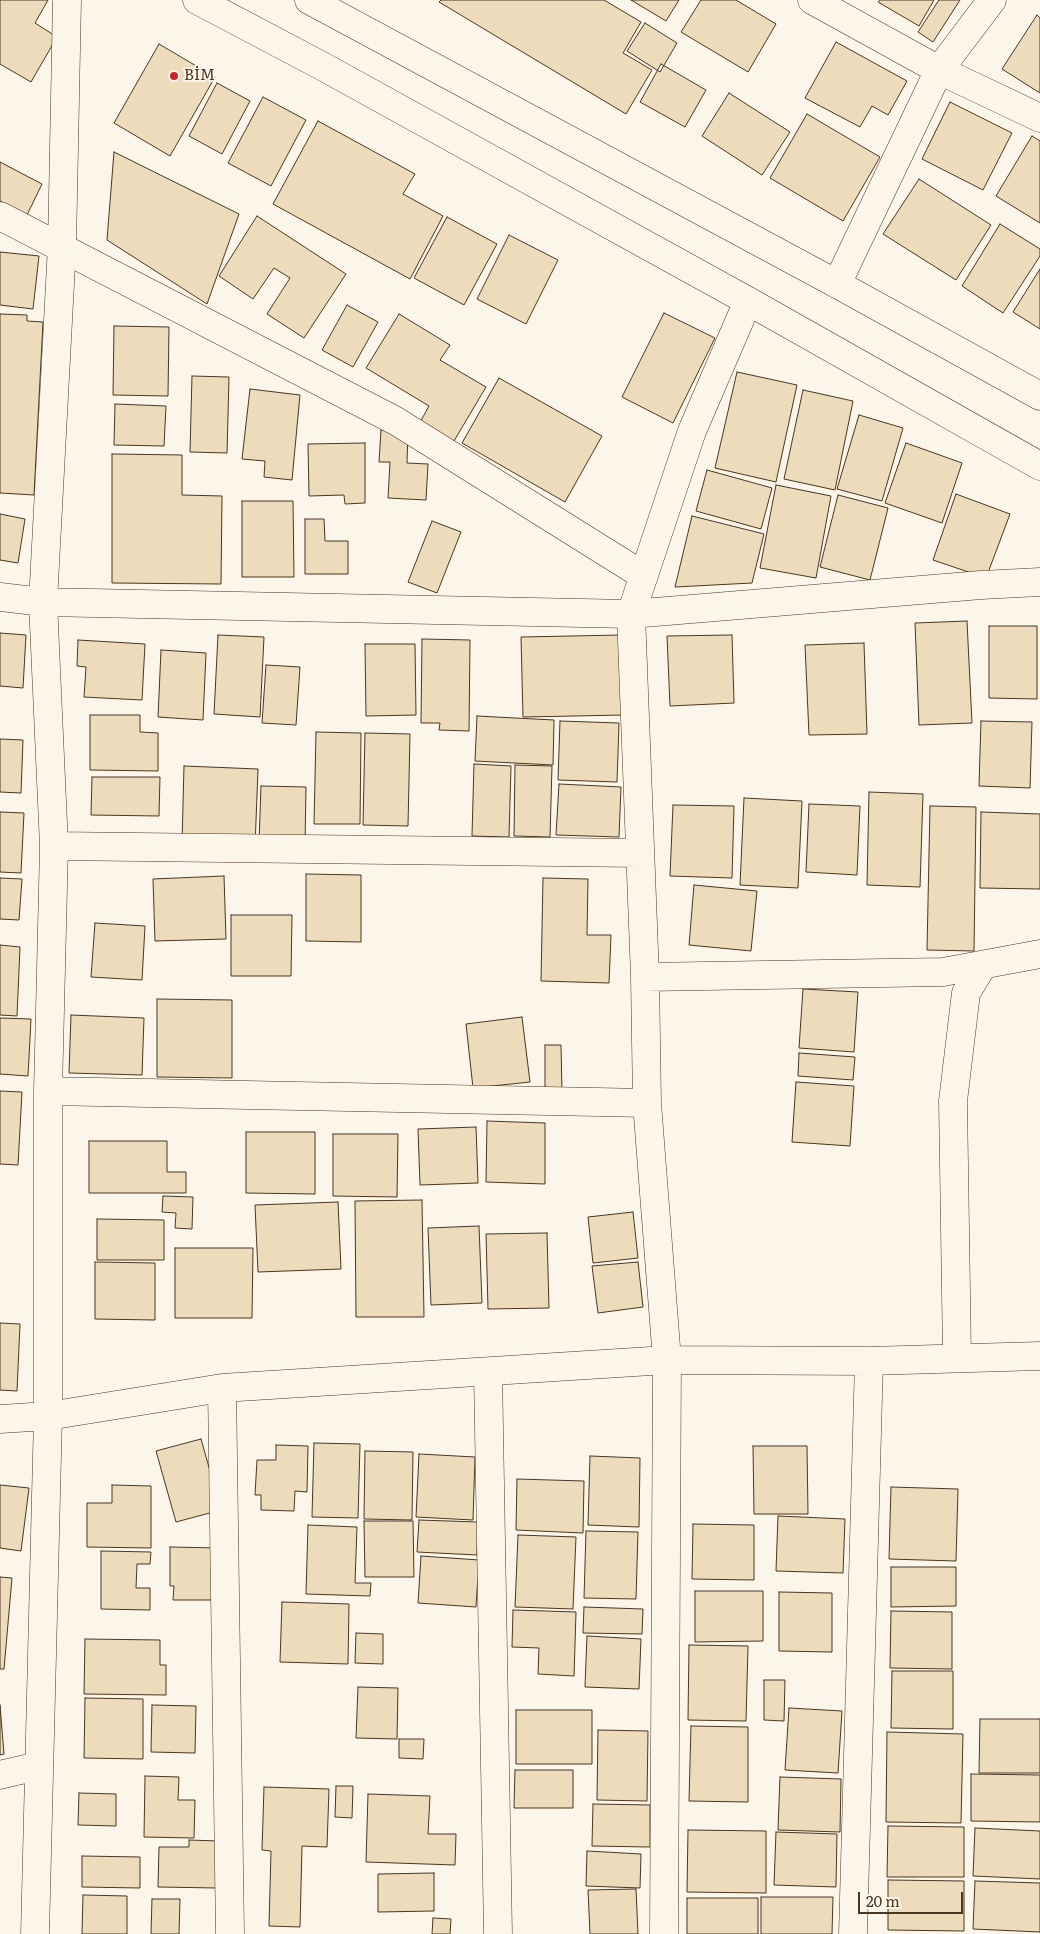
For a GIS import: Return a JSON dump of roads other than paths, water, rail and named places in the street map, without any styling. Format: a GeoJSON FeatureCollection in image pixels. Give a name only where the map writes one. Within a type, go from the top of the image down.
{"type":"FeatureCollection","features":[{"type":"Feature","properties":{"kind":"street"},"geometry":{"type":"LineString","coordinates":[[35,1934],[48,1416],[48,1091],[54,846],[42,602],[62,246],[67,0]]}},
{"type":"Feature","properties":{"kind":"street"},"geometry":{"type":"LineString","coordinates":[[197,0],[322,66],[748,301],[1040,466]]}},
{"type":"Feature","properties":{"kind":"street"},"geometry":{"type":"LineString","coordinates":[[311,0],[837,284],[1040,396]]}},
{"type":"Feature","properties":{"kind":"street"},"geometry":{"type":"LineString","coordinates":[[812,0],[940,70],[1040,118]]}},
{"type":"Feature","properties":{"kind":"street"},"geometry":{"type":"LineString","coordinates":[[837,284],[940,70],[992,0]]}},
{"type":"Feature","properties":{"kind":"street"},"geometry":{"type":"LineString","coordinates":[[0,216],[62,246],[396,421],[644,576]]}},
{"type":"Feature","properties":{"kind":"street"},"geometry":{"type":"LineString","coordinates":[[664,1934],[667,1360],[647,1103],[645,977],[631,614],[692,431],[748,301]]}},
{"type":"Feature","properties":{"kind":"street"},"geometry":{"type":"LineString","coordinates":[[0,597],[42,602],[631,614],[1040,582]]}},
{"type":"Feature","properties":{"kind":"street"},"geometry":{"type":"LineString","coordinates":[[54,846],[639,853]]}},
{"type":"Feature","properties":{"kind":"street"},"geometry":{"type":"LineString","coordinates":[[645,977],[943,972],[1040,954]]}},
{"type":"Feature","properties":{"kind":"street"},"geometry":{"type":"LineString","coordinates":[[957,1357],[953,1101],[966,993],[983,965]]}},
{"type":"Feature","properties":{"kind":"street"},"geometry":{"type":"LineString","coordinates":[[48,1091],[647,1103]]}},
{"type":"Feature","properties":{"kind":"street"},"geometry":{"type":"LineString","coordinates":[[0,1419],[48,1416],[222,1388],[667,1360],[869,1361],[1040,1356]]}},
{"type":"Feature","properties":{"kind":"street"},"geometry":{"type":"LineString","coordinates":[[853,1934],[869,1361]]}},
{"type":"Feature","properties":{"kind":"street"},"geometry":{"type":"LineString","coordinates":[[488,1372],[498,1934]]}},
{"type":"Feature","properties":{"kind":"street"},"geometry":{"type":"LineString","coordinates":[[222,1388],[230,1934]]}},
{"type":"Feature","properties":{"kind":"street"},"geometry":{"type":"LineString","coordinates":[[0,1775],[38,1766]]}},
{"type":"Feature","properties":{"kind":"place","name":"BİM"},"geometry":{"type":"Point","coordinates":[174,76]}}]}
